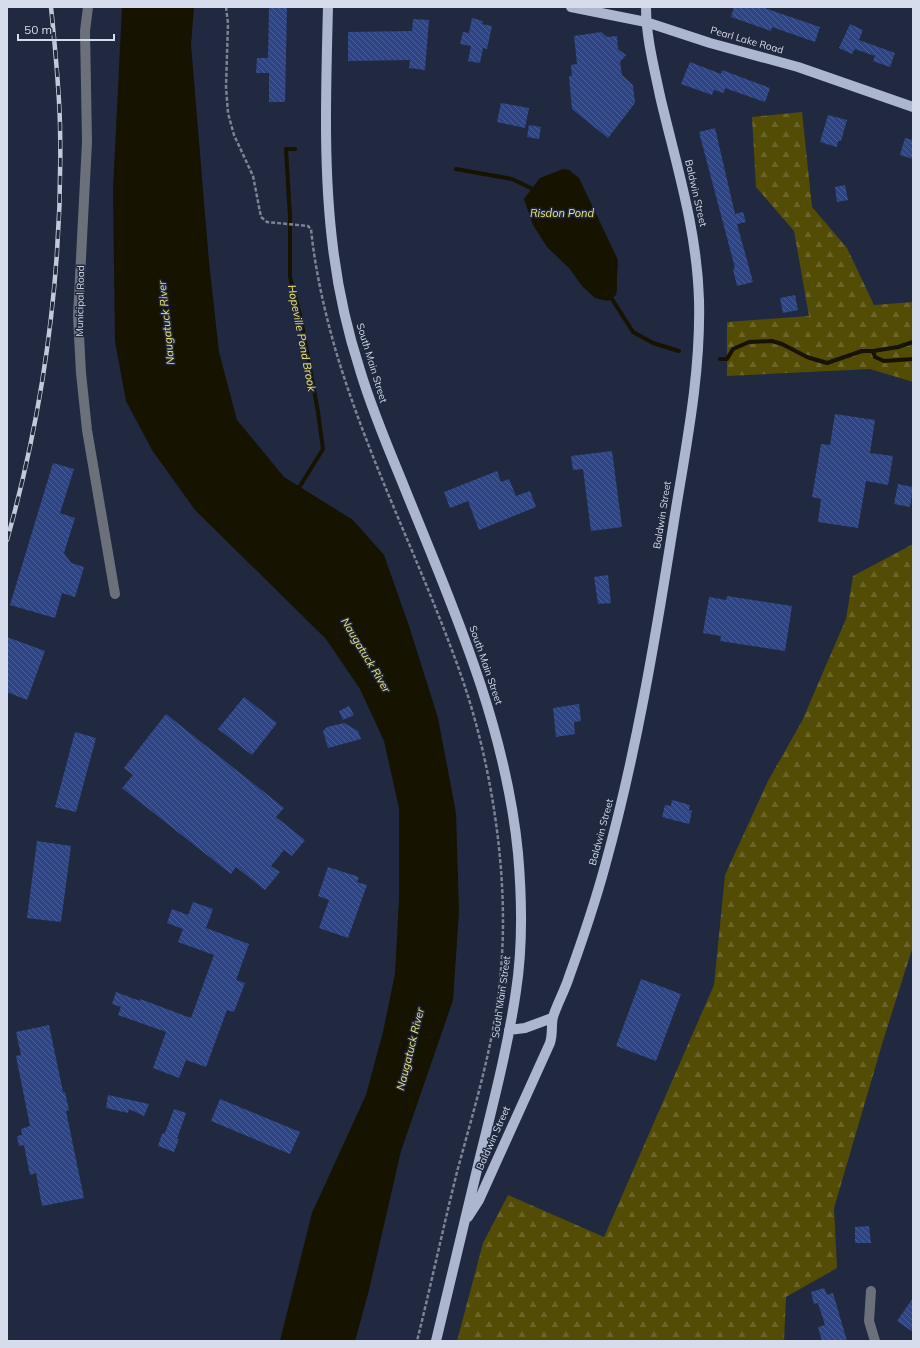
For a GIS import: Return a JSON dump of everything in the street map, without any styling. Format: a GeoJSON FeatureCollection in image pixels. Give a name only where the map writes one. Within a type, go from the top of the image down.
{"type":"FeatureCollection","features":[{"type":"Feature","properties":{"kind":"main road","name":"South Main Street"},"geometry":{"type":"LineString","coordinates":[[328,7],[326,108],[329,204],[336,271],[347,323],[359,368],[371,404],[463,632],[476,668],[495,731],[512,806],[519,869],[520,918],[518,972],[509,1030],[497,1091],[436,1341]]}},
{"type":"Feature","properties":{"kind":"main road","name":"Pearl Lake Road"},"geometry":{"type":"LineString","coordinates":[[572,7],[646,22],[710,43],[798,67],[913,107]]}},
{"type":"Feature","properties":{"kind":"main road","name":"Baldwin Street"},"geometry":{"type":"LineString","coordinates":[[466,1220],[474,1210],[479,1200],[550,1043],[552,1018],[570,976],[598,891],[614,835],[631,764],[658,621],[697,369],[699,304],[694,244],[688,210],[650,48],[646,22],[646,7]]}},
{"type":"Feature","properties":{"kind":"main road"},"geometry":{"type":"LineString","coordinates":[[509,1030],[526,1028],[552,1018]]}},
{"type":"Feature","properties":{"kind":"street","name":"Municipal Road"},"geometry":{"type":"LineString","coordinates":[[88,7],[85,31],[87,142],[78,316],[81,373],[88,430],[115,594]]}},
{"type":"Feature","properties":{"kind":"street"},"geometry":{"type":"LineString","coordinates":[[871,1291],[869,1321],[875,1341]]}},
{"type":"Feature","properties":{"kind":"path"},"geometry":{"type":"LineString","coordinates":[[226,7],[228,23],[226,97],[229,120],[234,135],[253,176],[261,217],[270,223],[305,226],[311,229],[325,310],[350,395],[371,452],[452,652],[469,700],[480,739],[488,776],[498,850],[503,924],[502,967],[497,1008],[477,1101],[456,1177],[417,1341]]}},
{"type":"Feature","properties":{"kind":"green space"},"geometry":{"type":"Polygon","coordinates":[[[802,112],[812,207],[847,248],[874,305],[913,302],[913,382],[870,369],[727,376],[727,322],[809,316],[794,231],[756,187],[752,117],[802,112]]]}},
{"type":"Feature","properties":{"kind":"green space"},"geometry":{"type":"Polygon","coordinates":[[[913,544],[913,946],[883,1041],[834,1208],[837,1268],[786,1297],[784,1341],[457,1341],[483,1243],[508,1195],[604,1237],[714,985],[725,875],[768,781],[802,721],[846,619],[853,576],[913,544]]]}},
{"type":"Feature","properties":{"kind":"water","name":"Naugatuck River"},"geometry":{"type":"Polygon","coordinates":[[[122,7],[194,7],[191,45],[209,262],[219,352],[237,420],[284,477],[353,520],[384,555],[409,626],[438,718],[456,813],[459,912],[453,1000],[401,1151],[369,1290],[355,1341],[280,1341],[312,1213],[366,1095],[383,1032],[395,974],[399,900],[399,808],[384,741],[360,689],[326,639],[195,510],[152,450],[126,401],[115,341],[113,189],[122,7]]]}},
{"type":"Feature","properties":{"kind":"water","name":"Risdon Pond"},"geometry":{"type":"Polygon","coordinates":[[[563,169],[569,170],[579,178],[618,260],[616,295],[608,301],[595,298],[582,286],[569,268],[547,247],[533,225],[524,199],[540,178],[563,169]]]}},
{"type":"Feature","properties":{"kind":"building"},"geometry":{"type":"Polygon","coordinates":[[[269,7],[287,7],[285,102],[269,102],[269,73],[256,73],[257,58],[268,58],[269,7]]]}},
{"type":"Feature","properties":{"kind":"building"},"geometry":{"type":"Polygon","coordinates":[[[734,7],[761,7],[820,27],[815,42],[772,27],[771,31],[731,17],[734,7]]]}},
{"type":"Feature","properties":{"kind":"building"},"geometry":{"type":"Polygon","coordinates":[[[472,18],[483,21],[482,24],[492,26],[487,49],[483,48],[480,63],[468,61],[471,46],[460,44],[463,32],[469,33],[472,18]]]}},
{"type":"Feature","properties":{"kind":"building"},"geometry":{"type":"Polygon","coordinates":[[[413,19],[429,20],[425,70],[409,68],[410,60],[348,61],[348,32],[412,31],[413,19]]]}},
{"type":"Feature","properties":{"kind":"building"},"geometry":{"type":"Polygon","coordinates":[[[850,24],[863,30],[859,40],[895,53],[890,67],[873,61],[875,56],[855,49],[852,54],[839,48],[850,24]]]}},
{"type":"Feature","properties":{"kind":"building"},"geometry":{"type":"Polygon","coordinates":[[[601,32],[607,37],[617,36],[618,49],[626,55],[620,62],[622,75],[633,85],[635,103],[608,138],[572,109],[569,76],[572,76],[571,65],[577,64],[574,36],[601,32]]]}},
{"type":"Feature","properties":{"kind":"building"},"geometry":{"type":"Polygon","coordinates":[[[690,62],[721,74],[722,70],[770,88],[765,102],[725,88],[724,93],[714,90],[712,95],[681,84],[690,62]]]}},
{"type":"Feature","properties":{"kind":"building"},"geometry":{"type":"Polygon","coordinates":[[[501,103],[529,108],[525,128],[497,122],[501,103]]]}},
{"type":"Feature","properties":{"kind":"building"},"geometry":{"type":"Polygon","coordinates":[[[828,115],[847,120],[841,141],[838,141],[837,147],[820,142],[828,115]]]}},
{"type":"Feature","properties":{"kind":"building"},"geometry":{"type":"Polygon","coordinates":[[[529,125],[541,127],[539,139],[527,137],[529,125]]]}},
{"type":"Feature","properties":{"kind":"building"},"geometry":{"type":"Polygon","coordinates":[[[715,128],[735,214],[743,212],[746,222],[737,224],[753,282],[737,286],[733,269],[735,268],[699,132],[715,128]]]}},
{"type":"Feature","properties":{"kind":"building"},"geometry":{"type":"Polygon","coordinates":[[[905,138],[913,140],[913,159],[900,155],[905,138]]]}},
{"type":"Feature","properties":{"kind":"building"},"geometry":{"type":"Polygon","coordinates":[[[845,185],[848,200],[837,202],[835,187],[845,185]]]}},
{"type":"Feature","properties":{"kind":"building"},"geometry":{"type":"Polygon","coordinates":[[[795,295],[798,310],[783,313],[780,298],[795,295]]]}},
{"type":"Feature","properties":{"kind":"building"},"geometry":{"type":"Polygon","coordinates":[[[835,414],[875,420],[870,453],[893,456],[888,485],[866,481],[858,528],[818,522],[821,499],[812,497],[821,444],[830,445],[835,414]]]}},
{"type":"Feature","properties":{"kind":"building"},"geometry":{"type":"Polygon","coordinates":[[[612,451],[622,527],[591,531],[583,469],[573,470],[571,456],[612,451]]]}},
{"type":"Feature","properties":{"kind":"building"},"geometry":{"type":"Polygon","coordinates":[[[53,463],[74,469],[60,513],[75,518],[64,553],[71,563],[84,567],[75,597],[62,593],[55,618],[10,605],[53,463]]]}},
{"type":"Feature","properties":{"kind":"building"},"geometry":{"type":"Polygon","coordinates":[[[497,471],[501,482],[509,479],[516,496],[530,491],[536,507],[479,530],[468,501],[450,508],[444,492],[497,471]]]}},
{"type":"Feature","properties":{"kind":"building"},"geometry":{"type":"Polygon","coordinates":[[[898,484],[913,487],[910,507],[894,504],[898,484]]]}},
{"type":"Feature","properties":{"kind":"building"},"geometry":{"type":"Polygon","coordinates":[[[608,575],[611,603],[598,604],[594,577],[608,575]]]}},
{"type":"Feature","properties":{"kind":"building"},"geometry":{"type":"Polygon","coordinates":[[[727,596],[792,606],[785,651],[720,641],[721,636],[703,633],[709,597],[726,600],[727,596]]]}},
{"type":"Feature","properties":{"kind":"building"},"geometry":{"type":"Polygon","coordinates":[[[7,637],[45,651],[27,700],[7,692],[7,637]]]}},
{"type":"Feature","properties":{"kind":"building"},"geometry":{"type":"Polygon","coordinates":[[[244,697],[277,723],[252,755],[218,729],[244,697]]]}},
{"type":"Feature","properties":{"kind":"building"},"geometry":{"type":"Polygon","coordinates":[[[579,704],[581,721],[574,722],[575,734],[556,737],[553,708],[579,704]]]}},
{"type":"Feature","properties":{"kind":"building"},"geometry":{"type":"Polygon","coordinates":[[[349,706],[354,715],[343,720],[339,711],[349,706]]]}},
{"type":"Feature","properties":{"kind":"building"},"geometry":{"type":"Polygon","coordinates":[[[166,714],[284,808],[276,817],[305,840],[292,856],[284,850],[271,866],[280,872],[265,890],[236,867],[231,874],[122,788],[133,775],[124,768],[166,714]]]}},
{"type":"Feature","properties":{"kind":"building"},"geometry":{"type":"Polygon","coordinates":[[[344,723],[358,731],[361,739],[328,748],[323,731],[327,727],[344,723]]]}},
{"type":"Feature","properties":{"kind":"building"},"geometry":{"type":"Polygon","coordinates":[[[75,732],[96,738],[76,812],[55,807],[75,732]]]}},
{"type":"Feature","properties":{"kind":"building"},"geometry":{"type":"Polygon","coordinates":[[[672,800],[690,805],[689,810],[692,811],[689,824],[662,817],[665,805],[671,806],[672,800]]]}},
{"type":"Feature","properties":{"kind":"building"},"geometry":{"type":"Polygon","coordinates":[[[37,841],[71,846],[61,922],[27,918],[37,841]]]}},
{"type":"Feature","properties":{"kind":"building"},"geometry":{"type":"Polygon","coordinates":[[[328,867],[359,877],[357,882],[367,885],[348,938],[319,928],[329,900],[318,896],[328,867]]]}},
{"type":"Feature","properties":{"kind":"building"},"geometry":{"type":"Polygon","coordinates":[[[193,902],[213,909],[206,928],[249,944],[236,980],[245,983],[234,1012],[227,1010],[206,1067],[186,1060],[179,1078],[153,1068],[166,1032],[118,1015],[121,1007],[112,1004],[116,992],[140,1001],[140,999],[191,1018],[214,955],[178,942],[183,929],[167,923],[172,909],[188,915],[193,902]]]}},
{"type":"Feature","properties":{"kind":"building"},"geometry":{"type":"Polygon","coordinates":[[[641,979],[681,994],[656,1061],[616,1046],[641,979]]]}},
{"type":"Feature","properties":{"kind":"building"},"geometry":{"type":"Polygon","coordinates":[[[49,1025],[63,1092],[65,1092],[69,1110],[66,1111],[84,1198],[42,1206],[36,1173],[30,1175],[24,1145],[19,1146],[17,1136],[22,1135],[21,1129],[30,1126],[16,1056],[21,1055],[16,1032],[49,1025]]]}},
{"type":"Feature","properties":{"kind":"building"},"geometry":{"type":"Polygon","coordinates":[[[108,1095],[149,1104],[144,1116],[129,1109],[128,1113],[106,1108],[108,1095]]]}},
{"type":"Feature","properties":{"kind":"building"},"geometry":{"type":"Polygon","coordinates":[[[220,1099],[300,1132],[290,1154],[211,1121],[220,1099]]]}},
{"type":"Feature","properties":{"kind":"building"},"geometry":{"type":"Polygon","coordinates":[[[174,1109],[186,1113],[174,1152],[158,1146],[162,1134],[165,1133],[174,1109]]]}},
{"type":"Feature","properties":{"kind":"building"},"geometry":{"type":"Polygon","coordinates":[[[869,1226],[871,1243],[855,1243],[855,1227],[869,1226]]]}},
{"type":"Feature","properties":{"kind":"building"},"geometry":{"type":"Polygon","coordinates":[[[824,1288],[827,1295],[833,1293],[847,1341],[822,1341],[818,1327],[825,1325],[818,1303],[814,1304],[811,1292],[824,1288]]]}},
{"type":"Feature","properties":{"kind":"building"},"geometry":{"type":"Polygon","coordinates":[[[913,1298],[913,1332],[897,1321],[913,1298]]]}},
{"type":"Feature","properties":{"kind":"waterway","name":"Hopeville Pond Brook"},"geometry":{"type":"LineString","coordinates":[[295,149],[286,149],[290,217],[290,277],[301,319],[318,412],[323,449],[297,491]]}},
{"type":"Feature","properties":{"kind":"waterway","name":"Hopeville Pond Brook"},"geometry":{"type":"LineString","coordinates":[[456,169],[512,179],[535,190]]}},
{"type":"Feature","properties":{"kind":"waterway","name":"Hopeville Pond Brook"},"geometry":{"type":"LineString","coordinates":[[606,296],[612,299],[633,332],[653,343],[679,351]]}},
{"type":"Feature","properties":{"kind":"waterway","name":"Hopeville Pond Brook"},"geometry":{"type":"LineString","coordinates":[[720,359],[727,359],[733,349],[749,342],[772,341],[782,344],[807,357],[827,363],[862,351],[873,351],[875,357],[884,361],[913,359]]}},
{"type":"Feature","properties":{"kind":"waterway"},"geometry":{"type":"LineString","coordinates":[[873,351],[898,347],[913,342]]}},
{"type":"Feature","properties":{"kind":"railway"},"geometry":{"type":"LineString","coordinates":[[7,540],[32,438],[49,334],[55,282],[60,177],[60,125],[58,80],[51,7]]}}]}
